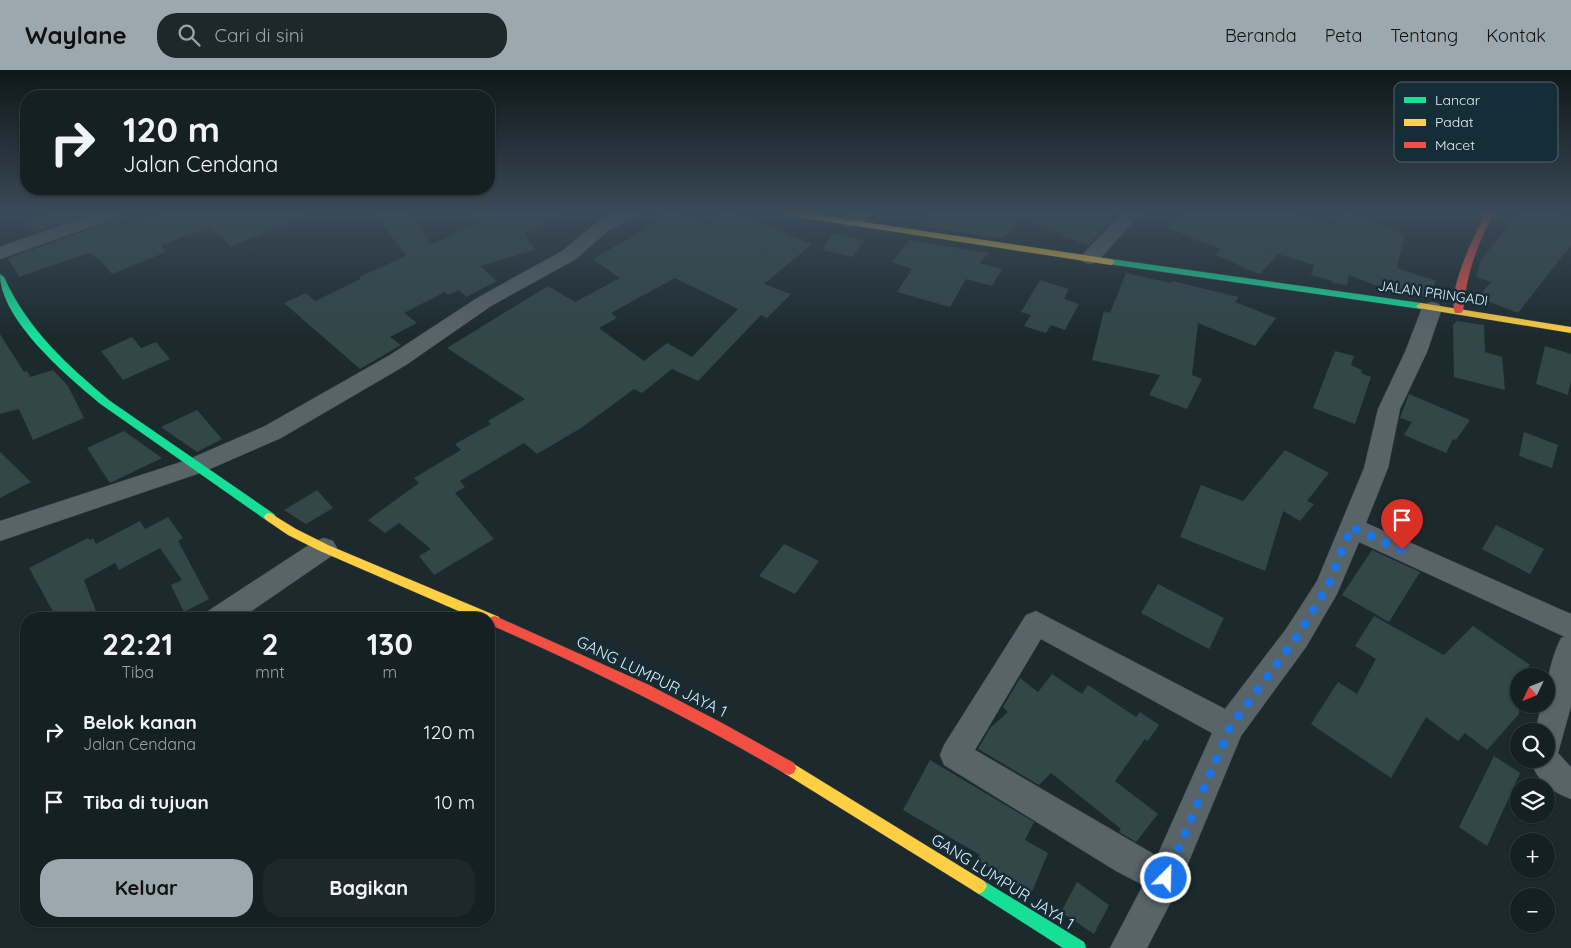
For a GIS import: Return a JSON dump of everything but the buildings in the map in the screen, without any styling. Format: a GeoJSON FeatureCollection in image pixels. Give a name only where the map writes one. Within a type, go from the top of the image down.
{"type":"FeatureCollection","features":[{"type":"Feature","properties":{"kind":"street"},"geometry":{"type":"LineString","coordinates":[[0,531],[195,466],[273,432],[398,360],[484,302],[570,254]]}},
{"type":"Feature","properties":{"kind":"street","name":"JALAN PRINGADI"},"geometry":{"type":"LineString","coordinates":[[1058,254],[1571,330]]}},
{"type":"Feature","properties":{"kind":"street"},"geometry":{"type":"LineString","coordinates":[[1090,258],[1094,254]]}},
{"type":"Feature","properties":{"kind":"street"},"geometry":{"type":"LineString","coordinates":[[1128,948],[1166,878],[1230,727],[1296,638],[1328,586],[1376,468],[1389,409],[1416,352],[1458,292],[1472,254]]}},
{"type":"Feature","properties":{"kind":"street","name":"GANG LUMPUR JAYA 1"},"geometry":{"type":"LineString","coordinates":[[0,278],[14,306],[43,344],[73,374],[106,402],[195,466],[292,532],[324,548],[474,612]]}},
{"type":"Feature","properties":{"kind":"street"},"geometry":{"type":"LineString","coordinates":[[1351,527],[1571,627]]}},
{"type":"Feature","properties":{"kind":"street"},"geometry":{"type":"LineString","coordinates":[[228,612],[324,548]]}},
{"type":"Feature","properties":{"kind":"street","name":"GANG LUMPUR JAYA 1"},"geometry":{"type":"LineString","coordinates":[[495,621],[567,652],[734,735],[872,818],[1078,948]]}},
{"type":"Feature","properties":{"kind":"street"},"geometry":{"type":"LineString","coordinates":[[1166,878],[1128,859],[955,754],[1036,623],[1230,727]]}},
{"type":"Feature","properties":{"kind":"street"},"geometry":{"type":"LineString","coordinates":[[1552,723],[1571,647]]}},
{"type":"Feature","properties":{"kind":"street"},"geometry":{"type":"LineString","coordinates":[[1550,768],[1571,784]]}},
{"type":"Feature","properties":{"kind":"traffic: fast"},"geometry":{"type":"LineString","coordinates":[[1111,262],[1421,306]]}},
{"type":"Feature","properties":{"kind":"traffic: fast"},"geometry":{"type":"LineString","coordinates":[[0,277],[13,305],[32,332],[55,358],[81,382],[106,403],[270,517]]}},
{"type":"Feature","properties":{"kind":"traffic: fast"},"geometry":{"type":"LineString","coordinates":[[979,886],[1078,948]]}},
{"type":"Feature","properties":{"kind":"traffic: slow"},"geometry":{"type":"LineString","coordinates":[[1058,254],[1111,262]]}},
{"type":"Feature","properties":{"kind":"traffic: slow"},"geometry":{"type":"LineString","coordinates":[[1421,306],[1571,330]]}},
{"type":"Feature","properties":{"kind":"traffic: slow"},"geometry":{"type":"LineString","coordinates":[[270,517],[292,532],[324,548],[474,612]]}},
{"type":"Feature","properties":{"kind":"traffic: slow"},"geometry":{"type":"LineString","coordinates":[[789,768],[979,886]]}},
{"type":"Feature","properties":{"kind":"traffic: jam"},"geometry":{"type":"LineString","coordinates":[[1458,311],[1461,285],[1471,254]]}},
{"type":"Feature","properties":{"kind":"traffic: jam"},"geometry":{"type":"LineString","coordinates":[[495,621],[645,690],[718,727],[789,768]]}},
{"type":"Feature","properties":{"kind":"route"},"geometry":{"type":"LineString","coordinates":[[1166,878],[1230,727],[1296,638],[1328,586],[1351,527],[1402,550]]}}]}
